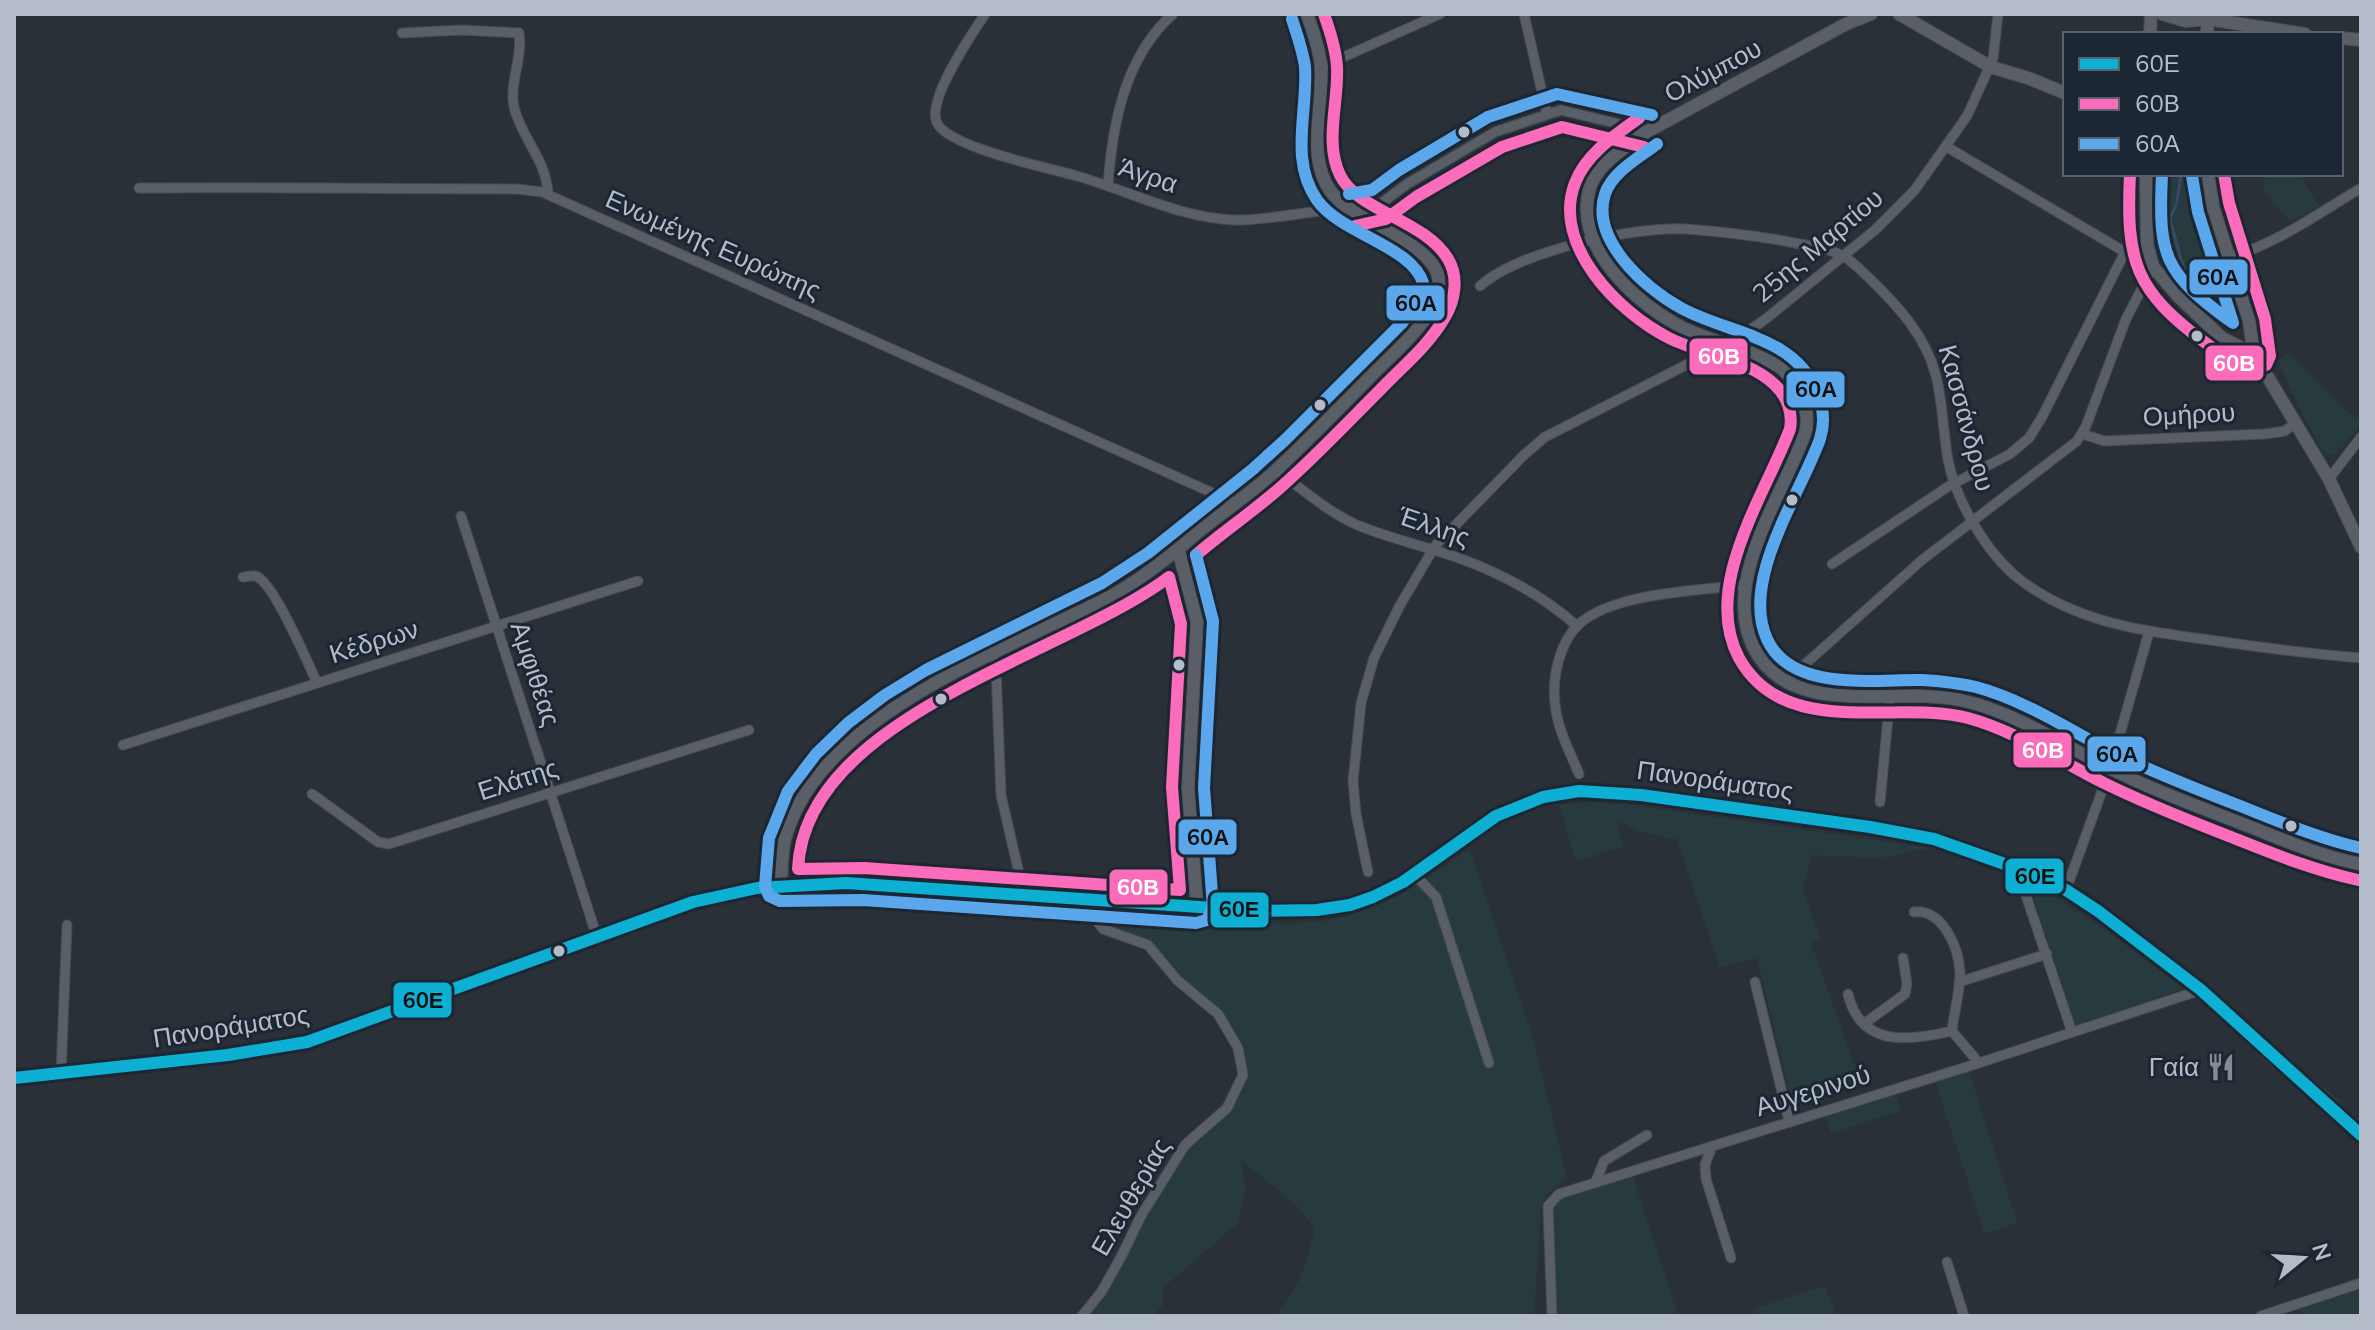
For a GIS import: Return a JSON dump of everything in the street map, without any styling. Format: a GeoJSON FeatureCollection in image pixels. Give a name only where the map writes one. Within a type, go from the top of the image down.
{"type":"FeatureCollection","features":[{"type":"Feature","properties":{"kind":"main road","name":"Πανοράματος"},"geometry":{"type":"LineString","coordinates":[[14,1078],[228,1055],[307,1042],[711,897],[781,885],[863,884],[1258,911],[1331,909],[1373,897],[1414,874],[1476,829],[1507,811],[1543,797],[1588,791],[1641,795],[1934,839],[2016,868],[2066,890],[2201,990],[2361,1135]]}},
{"type":"Feature","properties":{"kind":"street","name":"Άγρα"},"geometry":{"type":"LineString","coordinates":[[983,14],[943,86],[936,108],[936,120],[940,127],[957,139],[979,148],[1199,215],[1233,220],[1379,205],[1407,184],[1495,132],[1547,114]]}},
{"type":"Feature","properties":{"kind":"street"},"geometry":{"type":"LineString","coordinates":[[1108,186],[1117,119],[1128,83],[1141,50],[1173,14]]}},
{"type":"Feature","properties":{"kind":"street"},"geometry":{"type":"LineString","coordinates":[[781,885],[783,848],[791,820],[809,787],[852,740],[884,716],[993,654],[1127,587],[1276,470],[1422,323],[1438,293],[1438,273],[1431,261],[1352,210],[1332,192],[1320,165],[1321,67],[1307,14]]}},
{"type":"Feature","properties":{"kind":"street"},"geometry":{"type":"LineString","coordinates":[[1321,67],[1440,14]]}},
{"type":"Feature","properties":{"kind":"street"},"geometry":{"type":"LineString","coordinates":[[1524,14],[1547,114],[1561,110],[1648,131]]}},
{"type":"Feature","properties":{"kind":"street","name":"Ολύμπου"},"geometry":{"type":"LineString","coordinates":[[1592,242],[1589,190],[1600,170],[1618,153],[1648,131],[1846,24],[1871,14]]}},
{"type":"Feature","properties":{"kind":"street"},"geometry":{"type":"LineString","coordinates":[[1899,14],[1991,67],[2063,92]]}},
{"type":"Feature","properties":{"kind":"street","name":"25ης Μαρτίου"},"geometry":{"type":"LineString","coordinates":[[1368,872],[1354,790],[1355,746],[1362,696],[1385,635],[1432,550],[1545,437],[1756,327],[1845,256],[1908,198],[1947,147],[1972,106],[1991,67],[1998,14]]}},
{"type":"Feature","properties":{"kind":"street"},"geometry":{"type":"LineString","coordinates":[[2162,14],[2190,21],[2205,16],[2294,32]]}},
{"type":"Feature","properties":{"kind":"street"},"geometry":{"type":"LineString","coordinates":[[402,33],[461,30],[519,33],[521,43],[513,102],[543,166],[548,194]]}},
{"type":"Feature","properties":{"kind":"street"},"geometry":{"type":"LineString","coordinates":[[1947,147],[2125,252]]}},
{"type":"Feature","properties":{"kind":"street"},"geometry":{"type":"LineString","coordinates":[[2146,176],[2147,244],[2153,267],[2222,338],[2254,354]]}},
{"type":"Feature","properties":{"kind":"street"},"geometry":{"type":"LineString","coordinates":[[2208,176],[2227,258],[2249,321],[2254,354],[2329,479],[2361,547]]}},
{"type":"Feature","properties":{"kind":"street","name":"Ενωμένης Ευρώπης"},"geometry":{"type":"LineString","coordinates":[[139,188],[517,189],[548,194],[1235,503]]}},
{"type":"Feature","properties":{"kind":"street"},"geometry":{"type":"LineString","coordinates":[[2227,258],[2276,237],[2361,188]]}},
{"type":"Feature","properties":{"kind":"street","name":"Κασσάνδρου"},"geometry":{"type":"LineString","coordinates":[[1480,286],[1488,278],[1531,258],[1655,229],[1763,236],[1845,256],[1886,294],[1923,341],[1936,377],[1955,482],[1972,521],[1993,553],[2016,576],[2051,601],[2083,615],[2149,632],[2361,658]]}},
{"type":"Feature","properties":{"kind":"street"},"geometry":{"type":"LineString","coordinates":[[1592,242],[1618,278],[1653,308],[1683,328],[1770,361],[1784,370],[1798,389],[1807,416],[1803,439],[1752,560],[1745,585],[1744,609],[1752,645],[1766,666],[1786,681],[1824,695],[1933,696],[1971,702],[2026,725],[2110,769],[2302,847],[2361,864]]}},
{"type":"Feature","properties":{"kind":"street"},"geometry":{"type":"LineString","coordinates":[[1832,564],[1955,482],[2007,456],[2033,433],[2125,252],[2147,244]]}},
{"type":"Feature","properties":{"kind":"street"},"geometry":{"type":"LineString","coordinates":[[1786,681],[1922,560],[2070,448],[2083,434],[2126,319],[2153,267]]}},
{"type":"Feature","properties":{"kind":"street","name":"Ομήρου"},"geometry":{"type":"LineString","coordinates":[[2083,434],[2104,441],[2265,434],[2285,431],[2295,423]]}},
{"type":"Feature","properties":{"kind":"street"},"geometry":{"type":"LineString","coordinates":[[2329,479],[2360,440]]}},
{"type":"Feature","properties":{"kind":"street","name":"Έλλης"},"geometry":{"type":"LineString","coordinates":[[1276,470],[1357,525],[1507,577],[1554,606],[1577,626]]}},
{"type":"Feature","properties":{"kind":"street","name":"Αμφιθέας"},"geometry":{"type":"LineString","coordinates":[[461,516],[597,937]]}},
{"type":"Feature","properties":{"kind":"street"},"geometry":{"type":"LineString","coordinates":[[1178,549],[1195,604],[1198,630],[1188,788],[1197,907]]}},
{"type":"Feature","properties":{"kind":"street"},"geometry":{"type":"LineString","coordinates":[[243,577],[258,577],[278,604],[317,683]]}},
{"type":"Feature","properties":{"kind":"street","name":"Κέδρων"},"geometry":{"type":"LineString","coordinates":[[123,745],[638,581]]}},
{"type":"Feature","properties":{"kind":"street"},"geometry":{"type":"LineString","coordinates":[[1579,774],[1555,707],[1556,669],[1577,626],[1592,615],[1631,601],[1745,585]]}},
{"type":"Feature","properties":{"kind":"street"},"geometry":{"type":"LineString","coordinates":[[2066,890],[2110,769],[2149,632]]}},
{"type":"Feature","properties":{"kind":"street"},"geometry":{"type":"LineString","coordinates":[[993,654],[1001,795],[1024,895]]}},
{"type":"Feature","properties":{"kind":"street"},"geometry":{"type":"LineString","coordinates":[[1880,802],[1890,696]]}},
{"type":"Feature","properties":{"kind":"street","name":"Ελάτης"},"geometry":{"type":"LineString","coordinates":[[312,794],[385,845],[749,730]]}},
{"type":"Feature","properties":{"kind":"street"},"geometry":{"type":"LineString","coordinates":[[2016,868],[2072,1032]]}},
{"type":"Feature","properties":{"kind":"street"},"geometry":{"type":"LineString","coordinates":[[1414,874],[1436,897],[1489,1063]]}},
{"type":"Feature","properties":{"kind":"street","name":"Ελευθερίας"},"geometry":{"type":"LineString","coordinates":[[1080,899],[1103,929],[1148,945],[1177,980],[1218,1014],[1238,1048],[1243,1075],[1227,1108],[1185,1145],[1141,1216],[1102,1291],[1082,1316]]}},
{"type":"Feature","properties":{"kind":"street"},"geometry":{"type":"LineString","coordinates":[[1914,912],[1924,911],[1935,916],[1943,925],[1958,959],[1959,982],[1952,1031],[1979,1063]]}},
{"type":"Feature","properties":{"kind":"street"},"geometry":{"type":"LineString","coordinates":[[61,1073],[67,925]]}},
{"type":"Feature","properties":{"kind":"street"},"geometry":{"type":"LineString","coordinates":[[1959,982],[2047,954]]}},
{"type":"Feature","properties":{"kind":"street"},"geometry":{"type":"LineString","coordinates":[[1865,1023],[1905,994],[1907,984],[1903,958]]}},
{"type":"Feature","properties":{"kind":"street"},"geometry":{"type":"LineString","coordinates":[[1755,982],[1789,1121]]}},
{"type":"Feature","properties":{"kind":"street","name":"Αυγερινού"},"geometry":{"type":"LineString","coordinates":[[1552,1316],[1548,1206],[1559,1194],[2201,990]]}},
{"type":"Feature","properties":{"kind":"street"},"geometry":{"type":"LineString","coordinates":[[1848,994],[1852,1009],[1868,1030],[1884,1037],[1927,1037],[1952,1031]]}},
{"type":"Feature","properties":{"kind":"street"},"geometry":{"type":"LineString","coordinates":[[1596,1181],[1604,1161],[1647,1135]]}},
{"type":"Feature","properties":{"kind":"street"},"geometry":{"type":"LineString","coordinates":[[1712,1146],[1705,1165],[1706,1179],[1731,1258]]}},
{"type":"Feature","properties":{"kind":"street"},"geometry":{"type":"LineString","coordinates":[[1947,1262],[1964,1316]]}},
{"type":"Feature","properties":{"kind":"street"},"geometry":{"type":"LineString","coordinates":[[2261,1316],[2361,1283]]}},
{"type":"Feature","properties":{"kind":"green space"},"geometry":{"type":"Polygon","coordinates":[[[2152,176],[2201,176],[2205,195],[2210,201],[2221,258],[2238,303],[2236,315],[2229,322],[2216,317],[2197,301],[2172,272],[2159,244],[2152,176]]]}},
{"type":"Feature","properties":{"kind":"green space"},"geometry":{"type":"Polygon","coordinates":[[[2265,176],[2301,176],[2319,206],[2290,222],[2264,191],[2265,176]]]}},
{"type":"Feature","properties":{"kind":"green space"},"geometry":{"type":"Polygon","coordinates":[[[2288,353],[2344,409],[2361,421],[2361,425],[2335,455],[2325,455],[2303,416],[2278,361],[2288,353]]]}},
{"type":"Feature","properties":{"kind":"green space"},"geometry":{"type":"Polygon","coordinates":[[[1585,802],[1625,804],[1931,848],[1880,858],[1811,855],[1803,892],[1821,940],[1811,943],[1861,1083],[1793,1106],[1757,958],[1720,967],[1677,839],[1644,833],[1616,820],[1623,846],[1576,862],[1559,805],[1585,802]]]}},
{"type":"Feature","properties":{"kind":"green space"},"geometry":{"type":"Polygon","coordinates":[[[1470,849],[1531,1031],[1567,1179],[1548,1193],[1541,1206],[1534,1316],[1276,1316],[1301,1275],[1314,1228],[1297,1206],[1240,1159],[1246,1187],[1238,1223],[1163,1288],[1163,1305],[1153,1316],[1085,1316],[1186,1151],[1228,1111],[1243,1078],[1227,1025],[1178,982],[1150,942],[1111,928],[1097,909],[1286,924],[1319,922],[1347,916],[1400,895],[1470,849]]]}},
{"type":"Feature","properties":{"kind":"green space"},"geometry":{"type":"Polygon","coordinates":[[[2029,883],[2090,919],[2185,988],[2076,1026],[2029,883]]]}},
{"type":"Feature","properties":{"kind":"green space"},"geometry":{"type":"Polygon","coordinates":[[[1969,1071],[2017,1223],[1985,1234],[1935,1081],[1969,1071]]]}},
{"type":"Feature","properties":{"kind":"green space"},"geometry":{"type":"Polygon","coordinates":[[[1896,1094],[1901,1111],[1831,1133],[1825,1117],[1896,1094]]]}},
{"type":"Feature","properties":{"kind":"green space"},"geometry":{"type":"Polygon","coordinates":[[[1633,1176],[1678,1316],[1558,1316],[1549,1205],[1569,1191],[1633,1176]]]}},
{"type":"Feature","properties":{"kind":"green space"},"geometry":{"type":"Polygon","coordinates":[[[1825,1286],[1836,1316],[1755,1316],[1752,1309],[1825,1286]]]}},
{"type":"Feature","properties":{"kind":"green space"},"geometry":{"type":"Polygon","coordinates":[[[2361,1289],[2361,1316],[2303,1316],[2300,1309],[2361,1289]]]}},
{"type":"Feature","properties":{"kind":"waterway"},"geometry":{"type":"LineString","coordinates":[[2181,176],[2177,202],[2170,219],[2181,260],[2195,294],[2225,310]]}},
{"type":"Feature","properties":{"kind":"transit line","name":"60Β"},"geometry":{"type":"LineString","coordinates":[[1196,555],[1260,504],[1332,439],[1424,346],[1439,327],[1453,296],[1454,273],[1437,246],[1424,234],[1361,198],[1340,175],[1333,149],[1336,60],[1324,14]]}},
{"type":"Feature","properties":{"kind":"transit line","name":"60Α"},"geometry":{"type":"LineString","coordinates":[[1196,555],[1213,621],[1204,788],[1213,907],[1207,920],[1196,923],[863,900],[780,901],[769,896],[765,886],[769,838],[788,791],[816,754],[848,723],[926,670],[1102,583],[1148,553],[1286,439],[1402,323],[1418,300],[1423,283],[1416,270],[1391,249],[1328,212],[1309,185],[1302,152],[1305,67],[1292,19]]}},
{"type":"Feature","properties":{"kind":"transit line","name":"60Α"},"geometry":{"type":"LineString","coordinates":[[1349,194],[1372,190],[1399,170],[1488,117],[1557,94],[1652,115]]}},
{"type":"Feature","properties":{"kind":"transit line","name":"60Β"},"geometry":{"type":"LineString","coordinates":[[1639,118],[1602,146],[1580,173],[1570,206],[1573,230],[1581,253],[1594,274],[1630,312],[1669,338],[1738,363],[1764,376],[1779,389],[1788,405],[1790,429],[1741,542],[1727,602],[1729,630],[1739,658],[1759,684],[1784,700],[1812,708],[1843,712],[1939,713],[1968,718],[2021,738],[2104,783],[2165,810],[2291,860],[2358,880]]}},
{"type":"Feature","properties":{"kind":"transit line","name":"60Β"},"geometry":{"type":"LineString","coordinates":[[1355,226],[1386,219],[1416,197],[1502,147],[1562,127],[1644,147]]}},
{"type":"Feature","properties":{"kind":"transit line","name":"60Α"},"geometry":{"type":"LineString","coordinates":[[1657,144],[1620,172],[1605,194],[1603,211],[1613,245],[1638,276],[1667,300],[1699,317],[1758,338],[1793,358],[1806,373],[1821,404],[1823,421],[1820,439],[1776,538],[1761,591],[1761,616],[1767,639],[1779,656],[1795,668],[1836,679],[1936,681],[1994,693],[2029,707],[2158,773],[2297,828],[2361,848]]}},
{"type":"Feature","properties":{"kind":"transit line","name":"60Β"},"geometry":{"type":"LineString","coordinates":[[2130,176],[2133,252],[2150,290],[2164,307],[2207,344],[2236,364],[2256,370],[2266,365],[2270,356],[2265,319],[2229,203],[2224,176]]}},
{"type":"Feature","properties":{"kind":"transit line","name":"60Α"},"geometry":{"type":"LineString","coordinates":[[2162,176],[2162,226],[2170,261],[2192,290],[2233,323],[2198,212],[2192,176]]}},
{"type":"Feature","properties":{"kind":"transit line","name":"60Β"},"geometry":{"type":"LineString","coordinates":[[1169,577],[1181,624],[1172,787],[1180,890],[864,868],[798,869],[811,816],[844,770],[891,730],[947,695],[1124,606],[1169,577]]}},
{"type":"Feature","properties":{"kind":"transit line","name":"60Ε"},"geometry":{"type":"LineString","coordinates":[[14,1078],[228,1055],[307,1042],[693,902],[757,888],[846,883],[1258,911],[1317,910],[1350,905],[1403,882],[1496,816],[1543,797],[1579,791],[1641,795],[1870,827],[1934,839],[2016,868],[2066,890],[2098,911],[2201,990],[2361,1135]]}},
{"type":"Feature","properties":{"kind":"place","name":"Γαία"},"geometry":{"type":"Point","coordinates":[2221,1067]}}]}
